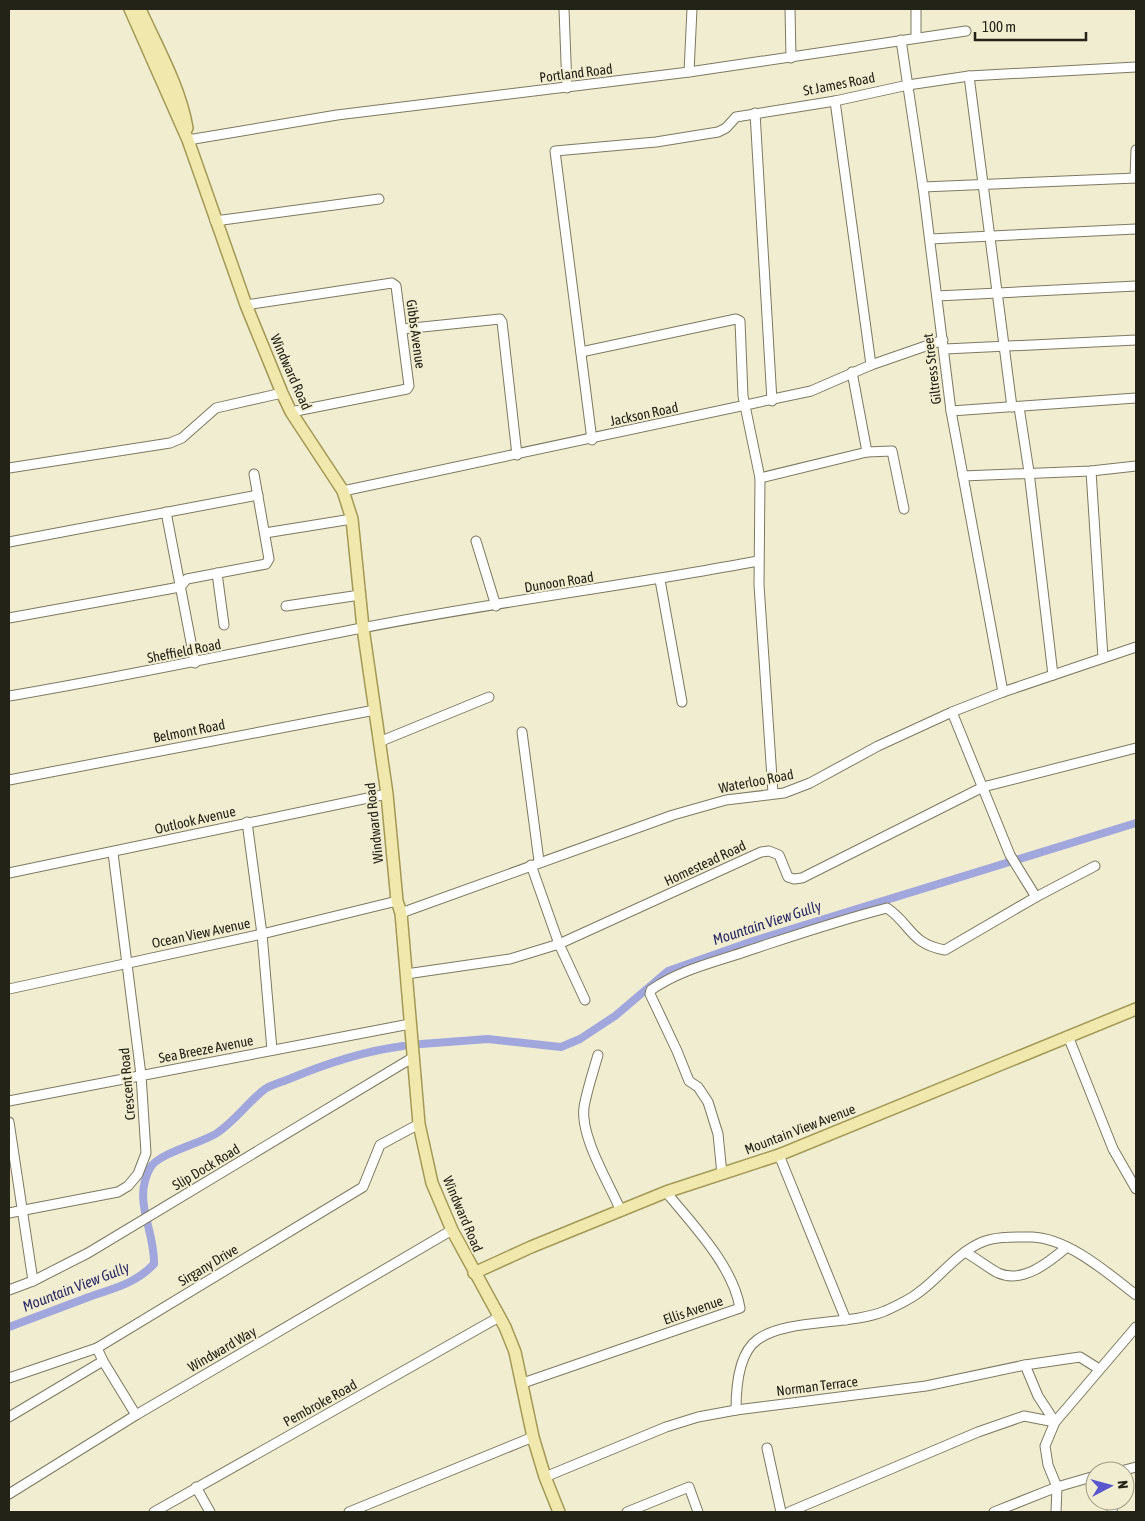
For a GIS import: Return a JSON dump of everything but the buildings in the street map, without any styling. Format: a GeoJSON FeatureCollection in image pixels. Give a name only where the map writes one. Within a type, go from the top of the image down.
{"type":"FeatureCollection","features":[{"type":"Feature","properties":{"kind":"main road","name":"Windward Road"},"geometry":{"type":"LineString","coordinates":[[130,9],[188,140],[246,305],[290,412],[343,491],[352,519],[363,628],[387,794],[406,974],[419,1124],[432,1183],[452,1230],[474,1274],[499,1317],[515,1352],[533,1437],[545,1477],[559,1512]]}},
{"type":"Feature","properties":{"kind":"main road","name":"Windward Road"},"geometry":{"type":"LineString","coordinates":[[140,9],[168,69],[184,113],[188,140]]}},
{"type":"Feature","properties":{"kind":"main road","name":"Mountain View Avenue"},"geometry":{"type":"LineString","coordinates":[[474,1274],[531,1247],[666,1192],[779,1155],[1136,1009]]}},
{"type":"Feature","properties":{"kind":"street"},"geometry":{"type":"LineString","coordinates":[[564,9],[567,88]]}},
{"type":"Feature","properties":{"kind":"street"},"geometry":{"type":"LineString","coordinates":[[689,72],[692,9]]}},
{"type":"Feature","properties":{"kind":"street"},"geometry":{"type":"LineString","coordinates":[[790,9],[791,58]]}},
{"type":"Feature","properties":{"kind":"street"},"geometry":{"type":"LineString","coordinates":[[916,9],[916,37]]}},
{"type":"Feature","properties":{"kind":"street","name":"Portland Road"},"geometry":{"type":"LineString","coordinates":[[188,140],[337,115],[689,72],[966,31]]}},
{"type":"Feature","properties":{"kind":"street","name":"Giltress Street"},"geometry":{"type":"LineString","coordinates":[[901,40],[923,187],[951,411],[1002,692]]}},
{"type":"Feature","properties":{"kind":"street","name":"St James Road"},"geometry":{"type":"LineString","coordinates":[[581,352],[555,151],[656,142],[718,132],[726,128],[736,117],[755,112],[834,101],[908,85],[969,76],[1136,67]]}},
{"type":"Feature","properties":{"kind":"street"},"geometry":{"type":"LineString","coordinates":[[969,76],[1004,346],[1029,472],[1053,675]]}},
{"type":"Feature","properties":{"kind":"street"},"geometry":{"type":"LineString","coordinates":[[834,101],[870,365]]}},
{"type":"Feature","properties":{"kind":"street"},"geometry":{"type":"LineString","coordinates":[[755,112],[772,401]]}},
{"type":"Feature","properties":{"kind":"street"},"geometry":{"type":"LineString","coordinates":[[923,187],[1136,178],[1136,150]]}},
{"type":"Feature","properties":{"kind":"street"},"geometry":{"type":"LineString","coordinates":[[215,221],[379,199]]}},
{"type":"Feature","properties":{"kind":"street"},"geometry":{"type":"LineString","coordinates":[[930,239],[1136,229]]}},
{"type":"Feature","properties":{"kind":"street","name":"Gibbs Avenue"},"geometry":{"type":"LineString","coordinates":[[246,305],[392,283],[396,286],[409,386],[407,389],[290,412]]}},
{"type":"Feature","properties":{"kind":"street"},"geometry":{"type":"LineString","coordinates":[[937,296],[1136,286]]}},
{"type":"Feature","properties":{"kind":"street"},"geometry":{"type":"LineString","coordinates":[[402,329],[500,319],[502,322],[517,455]]}},
{"type":"Feature","properties":{"kind":"street"},"geometry":{"type":"LineString","coordinates":[[592,440],[581,352],[738,320],[745,407],[760,478],[758,560],[773,793]]}},
{"type":"Feature","properties":{"kind":"street","name":"Jackson Road"},"geometry":{"type":"LineString","coordinates":[[343,491],[592,440],[810,392],[870,365],[944,344],[1004,346],[1136,340]]}},
{"type":"Feature","properties":{"kind":"street"},"geometry":{"type":"LineString","coordinates":[[852,372],[867,452]]}},
{"type":"Feature","properties":{"kind":"street"},"geometry":{"type":"LineString","coordinates":[[9,468],[170,443],[182,438],[216,408],[282,393]]}},
{"type":"Feature","properties":{"kind":"street"},"geometry":{"type":"LineString","coordinates":[[951,411],[1136,398]]}},
{"type":"Feature","properties":{"kind":"street"},"geometry":{"type":"LineString","coordinates":[[760,478],[867,452],[892,451],[904,509]]}},
{"type":"Feature","properties":{"kind":"street"},"geometry":{"type":"LineString","coordinates":[[963,476],[1091,471],[1136,466]]}},
{"type":"Feature","properties":{"kind":"street"},"geometry":{"type":"LineString","coordinates":[[1091,471],[1104,658]]}},
{"type":"Feature","properties":{"kind":"street"},"geometry":{"type":"LineString","coordinates":[[9,618],[180,587],[187,579],[268,562],[265,533],[254,474]]}},
{"type":"Feature","properties":{"kind":"street"},"geometry":{"type":"LineString","coordinates":[[9,542],[258,495]]}},
{"type":"Feature","properties":{"kind":"street"},"geometry":{"type":"LineString","coordinates":[[166,512],[195,663]]}},
{"type":"Feature","properties":{"kind":"street"},"geometry":{"type":"LineString","coordinates":[[265,533],[352,519]]}},
{"type":"Feature","properties":{"kind":"street"},"geometry":{"type":"LineString","coordinates":[[476,541],[496,606]]}},
{"type":"Feature","properties":{"kind":"street","name":"Dunoon Road"},"geometry":{"type":"LineString","coordinates":[[363,628],[660,580],[758,560]]}},
{"type":"Feature","properties":{"kind":"street"},"geometry":{"type":"LineString","coordinates":[[217,574],[224,625]]}},
{"type":"Feature","properties":{"kind":"street"},"geometry":{"type":"LineString","coordinates":[[660,580],[682,702]]}},
{"type":"Feature","properties":{"kind":"street"},"geometry":{"type":"LineString","coordinates":[[286,606],[360,595]]}},
{"type":"Feature","properties":{"kind":"street","name":"Sheffield Road"},"geometry":{"type":"LineString","coordinates":[[9,696],[195,663],[363,628]]}},
{"type":"Feature","properties":{"kind":"street","name":"Waterloo Road"},"geometry":{"type":"LineString","coordinates":[[400,913],[673,815],[726,800],[784,793],[810,783],[878,746],[952,712],[1002,692],[1136,647]]}},
{"type":"Feature","properties":{"kind":"street"},"geometry":{"type":"LineString","coordinates":[[379,742],[489,698]]}},
{"type":"Feature","properties":{"kind":"street","name":"Belmont Road"},"geometry":{"type":"LineString","coordinates":[[9,780],[375,710]]}},
{"type":"Feature","properties":{"kind":"street"},"geometry":{"type":"LineString","coordinates":[[952,712],[1010,855],[1036,897]]}},
{"type":"Feature","properties":{"kind":"street"},"geometry":{"type":"LineString","coordinates":[[522,732],[535,863],[559,944],[585,1000]]}},
{"type":"Feature","properties":{"kind":"street","name":"Homestead Road"},"geometry":{"type":"LineString","coordinates":[[406,974],[487,963],[559,944],[761,852],[769,851],[778,854],[788,877],[794,879],[802,878],[983,787],[1136,748]]}},
{"type":"Feature","properties":{"kind":"street","name":"Outlook Avenue"},"geometry":{"type":"LineString","coordinates":[[9,873],[113,853],[247,822],[387,794]]}},
{"type":"Feature","properties":{"kind":"street"},"geometry":{"type":"LineString","coordinates":[[247,822],[262,934],[272,1050]]}},
{"type":"Feature","properties":{"kind":"street","name":"Crescent Road"},"geometry":{"type":"LineString","coordinates":[[9,1213],[118,1192],[128,1186],[138,1174],[146,1153],[141,1076],[113,853]]}},
{"type":"Feature","properties":{"kind":"street"},"geometry":{"type":"LineString","coordinates":[[722,1174],[718,1134],[708,1102],[698,1086],[690,1081],[687,1076],[659,1009],[650,994],[651,990],[676,974],[841,919],[887,908],[893,912],[916,939],[928,946],[945,950],[1036,897],[1095,866]]}},
{"type":"Feature","properties":{"kind":"street","name":"Ocean View Avenue"},"geometry":{"type":"LineString","coordinates":[[9,988],[262,934],[397,901]]}},
{"type":"Feature","properties":{"kind":"street","name":"Sea Breeze Avenue"},"geometry":{"type":"LineString","coordinates":[[9,1102],[410,1024]]}},
{"type":"Feature","properties":{"kind":"street"},"geometry":{"type":"LineString","coordinates":[[1068,1036],[1113,1149],[1136,1189]]}},
{"type":"Feature","properties":{"kind":"street"},"geometry":{"type":"LineString","coordinates":[[598,1055],[584,1108],[584,1121],[588,1138],[621,1211]]}},
{"type":"Feature","properties":{"kind":"street","name":"Slip Dock Road"},"geometry":{"type":"LineString","coordinates":[[9,1290],[33,1281],[88,1253],[412,1058]]}},
{"type":"Feature","properties":{"kind":"street"},"geometry":{"type":"LineString","coordinates":[[9,1122],[33,1281]]}},
{"type":"Feature","properties":{"kind":"street","name":"Sirgany Drive"},"geometry":{"type":"LineString","coordinates":[[9,1378],[97,1348],[364,1187],[380,1145],[419,1124]]}},
{"type":"Feature","properties":{"kind":"street"},"geometry":{"type":"LineString","coordinates":[[779,1155],[846,1320]]}},
{"type":"Feature","properties":{"kind":"street","name":"Ellis Avenue"},"geometry":{"type":"LineString","coordinates":[[523,1383],[740,1308],[738,1292],[729,1276],[694,1225],[666,1192]]}},
{"type":"Feature","properties":{"kind":"street","name":"Windward Way"},"geometry":{"type":"LineString","coordinates":[[9,1494],[136,1415],[452,1230]]}},
{"type":"Feature","properties":{"kind":"street"},"geometry":{"type":"LineString","coordinates":[[736,1410],[737,1386],[744,1358],[749,1347],[758,1339],[777,1330],[846,1320],[884,1311],[918,1294],[965,1252],[981,1242],[998,1238],[1034,1237],[1067,1247],[1088,1259],[1136,1295]]}},
{"type":"Feature","properties":{"kind":"street"},"geometry":{"type":"LineString","coordinates":[[965,1252],[998,1272],[1017,1275],[1041,1266],[1067,1247]]}},
{"type":"Feature","properties":{"kind":"street","name":"Pembroke Road"},"geometry":{"type":"LineString","coordinates":[[154,1512],[499,1317]]}},
{"type":"Feature","properties":{"kind":"street"},"geometry":{"type":"LineString","coordinates":[[1056,1512],[1057,1488],[1048,1465],[1046,1446],[1055,1422],[1136,1328]]}},
{"type":"Feature","properties":{"kind":"street"},"geometry":{"type":"LineString","coordinates":[[1127,1338],[1136,1341]]}},
{"type":"Feature","properties":{"kind":"street"},"geometry":{"type":"LineString","coordinates":[[97,1348],[136,1415]]}},
{"type":"Feature","properties":{"kind":"street","name":"Norman Terrace"},"geometry":{"type":"LineString","coordinates":[[545,1477],[666,1427],[736,1410],[926,1386],[1025,1365],[1080,1357],[1099,1370]]}},
{"type":"Feature","properties":{"kind":"street"},"geometry":{"type":"LineString","coordinates":[[9,1417],[103,1361]]}},
{"type":"Feature","properties":{"kind":"street"},"geometry":{"type":"LineString","coordinates":[[1025,1365],[1038,1396],[1055,1422]]}},
{"type":"Feature","properties":{"kind":"street"},"geometry":{"type":"LineString","coordinates":[[789,1512],[978,1432],[1024,1416],[1055,1422]]}},
{"type":"Feature","properties":{"kind":"street"},"geometry":{"type":"LineString","coordinates":[[349,1512],[533,1437]]}},
{"type":"Feature","properties":{"kind":"street"},"geometry":{"type":"LineString","coordinates":[[767,1448],[781,1512]]}},
{"type":"Feature","properties":{"kind":"street"},"geometry":{"type":"LineString","coordinates":[[996,1512],[1085,1479]]}},
{"type":"Feature","properties":{"kind":"street"},"geometry":{"type":"LineString","coordinates":[[628,1512],[689,1486],[698,1512]]}},
{"type":"Feature","properties":{"kind":"street"},"geometry":{"type":"LineString","coordinates":[[196,1487],[210,1512]]}},
{"type":"Feature","properties":{"kind":"waterway","name":"Mountain View Gully"},"geometry":{"type":"LineString","coordinates":[[421,1044],[488,1039],[561,1047],[580,1039],[615,1016],[668,971],[753,941],[1136,823]]}},
{"type":"Feature","properties":{"kind":"waterway","name":"Mountain View Gully"},"geometry":{"type":"LineString","coordinates":[[9,1327],[124,1285],[147,1271],[154,1264],[143,1192],[150,1168],[162,1158],[217,1133],[270,1086],[345,1059],[403,1046]]}}]}
